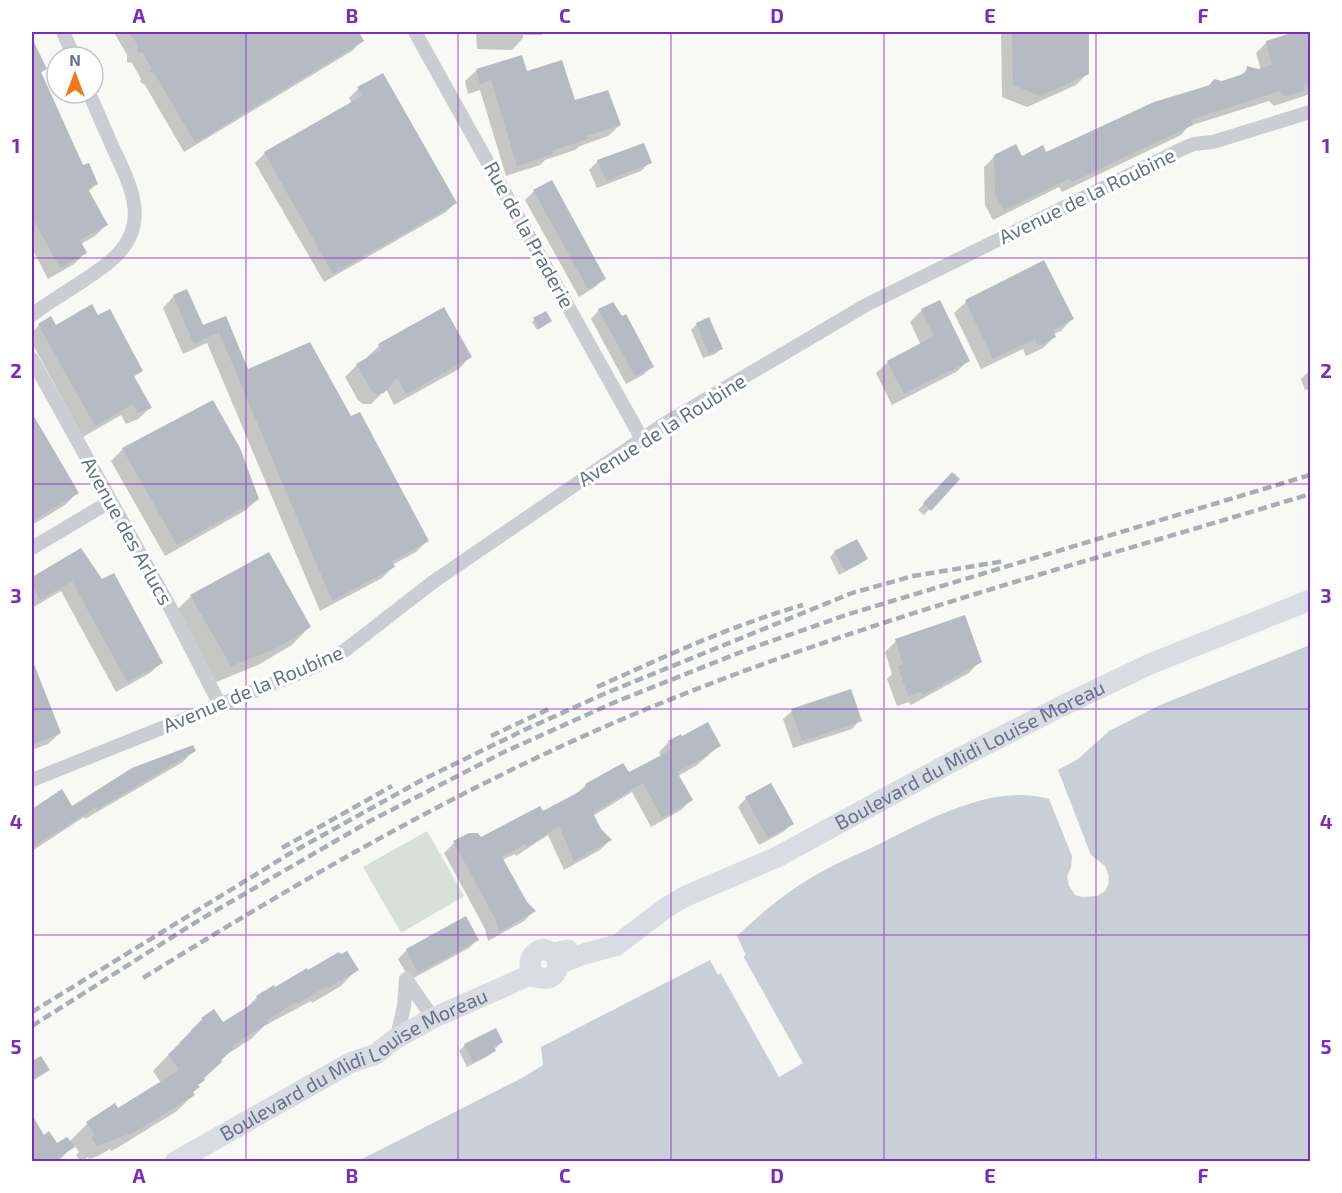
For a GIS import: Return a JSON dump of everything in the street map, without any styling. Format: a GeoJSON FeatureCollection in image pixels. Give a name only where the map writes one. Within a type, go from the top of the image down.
{"type":"FeatureCollection","features":[{"type":"Feature","properties":{"kind":"main road","name":"Boulevard du Midi Louise Moreau"},"geometry":{"type":"LineString","coordinates":[[161,1161],[224,1121],[256,1107],[399,1028],[528,976],[533,971],[531,957],[538,951],[548,950],[556,959],[560,953],[613,934],[637,930],[686,896],[777,857],[1062,706],[1150,664],[1311,600]]}},
{"type":"Feature","properties":{"kind":"main road","name":"Boulevard du Midi Louise Moreau"},"geometry":{"type":"LineString","coordinates":[[175,1161],[350,1063],[376,1054],[431,1016]]}},
{"type":"Feature","properties":{"kind":"street","name":"Rue de la Praderie"},"geometry":{"type":"LineString","coordinates":[[415,32],[642,439]]}},
{"type":"Feature","properties":{"kind":"street"},"geometry":{"type":"LineString","coordinates":[[32,315],[108,263],[127,244],[135,208],[130,184],[94,105]]}},
{"type":"Feature","properties":{"kind":"street","name":"Avenue de la Roubine"},"geometry":{"type":"LineString","coordinates":[[32,780],[312,668],[344,651],[433,582],[642,439],[866,305],[1194,144],[1213,142],[1311,112]]}},
{"type":"Feature","properties":{"kind":"street","name":"Avenue des Arlucs"},"geometry":{"type":"LineString","coordinates":[[32,359],[172,612],[220,705]]}},
{"type":"Feature","properties":{"kind":"street"},"geometry":{"type":"LineString","coordinates":[[32,548],[111,501]]}},
{"type":"Feature","properties":{"kind":"street"},"geometry":{"type":"LineString","coordinates":[[399,1028],[404,1006],[406,979],[431,1016]]}},
{"type":"Feature","properties":{"kind":"shaded area"},"geometry":{"type":"Polygon","coordinates":[[[1310,645],[1310,1161],[356,1162],[522,1078],[543,1065],[541,1047],[710,960],[718,975],[746,955],[737,936],[787,893],[834,865],[959,807],[1005,796],[1027,795],[1049,799],[1072,856],[1067,877],[1069,886],[1075,895],[1097,896],[1105,891],[1109,877],[1105,866],[1091,855],[1058,770],[1078,759],[1109,731],[1160,705],[1310,645]]]}},
{"type":"Feature","properties":{"kind":"shaded area"},"geometry":{"type":"Polygon","coordinates":[[[427,831],[464,896],[401,933],[363,867],[427,831]]]}},
{"type":"Feature","properties":{"kind":"pier"},"geometry":{"type":"Polygon","coordinates":[[[742,954],[803,1063],[779,1077],[719,970],[742,954]]]}},
{"type":"Feature","properties":{"kind":"building"},"geometry":{"type":"Polygon","coordinates":[[[129,32],[359,32],[364,41],[195,143],[155,74],[149,71],[151,68],[143,53],[137,52],[137,44],[129,32]]]}},
{"type":"Feature","properties":{"kind":"building"},"geometry":{"type":"Polygon","coordinates":[[[1012,32],[1089,32],[1089,74],[1040,96],[1013,85],[1012,32]]]}},
{"type":"Feature","properties":{"kind":"building"},"geometry":{"type":"Polygon","coordinates":[[[1294,32],[1311,32],[1311,86],[1304,84],[1304,91],[1285,96],[1280,91],[1190,120],[1193,125],[1072,182],[1070,178],[1004,210],[995,194],[994,155],[1016,144],[1022,156],[1043,145],[1046,152],[1154,102],[1210,85],[1214,79],[1222,81],[1246,73],[1247,66],[1258,69],[1272,65],[1266,41],[1294,32]]]}},
{"type":"Feature","properties":{"kind":"building"},"geometry":{"type":"Polygon","coordinates":[[[32,38],[45,65],[45,70],[41,72],[45,81],[45,105],[56,105],[83,165],[89,163],[98,184],[88,189],[108,225],[80,240],[87,253],[60,268],[32,217],[32,38]]]}},
{"type":"Feature","properties":{"kind":"building"},"geometry":{"type":"Polygon","coordinates":[[[522,55],[527,71],[562,60],[575,100],[608,90],[621,125],[587,136],[588,139],[552,151],[553,154],[517,166],[491,80],[480,84],[476,69],[522,55]]]}},
{"type":"Feature","properties":{"kind":"building"},"geometry":{"type":"Polygon","coordinates":[[[383,73],[457,203],[333,274],[264,152],[362,96],[357,87],[383,73]]]}},
{"type":"Feature","properties":{"kind":"building"},"geometry":{"type":"Polygon","coordinates":[[[644,143],[652,163],[606,181],[597,160],[644,143]]]}},
{"type":"Feature","properties":{"kind":"building"},"geometry":{"type":"Polygon","coordinates":[[[552,180],[606,279],[588,289],[533,190],[552,180]]]}},
{"type":"Feature","properties":{"kind":"building"},"geometry":{"type":"Polygon","coordinates":[[[1044,260],[1074,319],[1053,330],[1056,337],[1038,346],[1035,339],[993,359],[965,300],[1044,260]]]}},
{"type":"Feature","properties":{"kind":"building"},"geometry":{"type":"Polygon","coordinates":[[[187,289],[203,325],[226,316],[248,369],[310,342],[351,416],[360,412],[429,541],[392,561],[395,567],[332,601],[219,332],[194,344],[173,295],[187,289]]]}},
{"type":"Feature","properties":{"kind":"building"},"geometry":{"type":"Polygon","coordinates":[[[940,300],[970,361],[904,394],[887,361],[934,336],[921,309],[940,300]]]}},
{"type":"Feature","properties":{"kind":"building"},"geometry":{"type":"Polygon","coordinates":[[[613,302],[622,316],[626,314],[654,367],[635,376],[598,309],[613,302]]]}},
{"type":"Feature","properties":{"kind":"building"},"geometry":{"type":"Polygon","coordinates":[[[92,304],[98,315],[110,309],[143,371],[134,376],[152,408],[138,413],[133,404],[95,426],[38,324],[51,316],[56,325],[92,304]]]}},
{"type":"Feature","properties":{"kind":"building"},"geometry":{"type":"Polygon","coordinates":[[[444,307],[472,357],[406,394],[397,378],[384,393],[377,394],[372,391],[356,364],[381,350],[378,344],[444,307]]]}},
{"type":"Feature","properties":{"kind":"building"},"geometry":{"type":"Polygon","coordinates":[[[546,311],[552,321],[539,329],[533,318],[546,311]]]}},
{"type":"Feature","properties":{"kind":"building"},"geometry":{"type":"Polygon","coordinates":[[[709,317],[723,349],[709,354],[696,323],[709,317]]]}},
{"type":"Feature","properties":{"kind":"building"},"geometry":{"type":"Polygon","coordinates":[[[213,400],[240,448],[259,499],[177,545],[122,448],[213,400]]]}},
{"type":"Feature","properties":{"kind":"building"},"geometry":{"type":"Polygon","coordinates":[[[32,413],[79,493],[32,521],[32,413]]]}},
{"type":"Feature","properties":{"kind":"building"},"geometry":{"type":"Polygon","coordinates":[[[952,472],[960,479],[931,511],[923,503],[952,472]]]}},
{"type":"Feature","properties":{"kind":"building"},"geometry":{"type":"Polygon","coordinates":[[[857,539],[868,559],[845,571],[834,551],[857,539]]]}},
{"type":"Feature","properties":{"kind":"building"},"geometry":{"type":"Polygon","coordinates":[[[81,548],[102,579],[114,573],[163,663],[127,682],[72,581],[40,600],[32,584],[32,577],[81,548]]]}},
{"type":"Feature","properties":{"kind":"building"},"geometry":{"type":"Polygon","coordinates":[[[269,552],[311,627],[277,648],[231,666],[190,595],[269,552]]]}},
{"type":"Feature","properties":{"kind":"building"},"geometry":{"type":"Polygon","coordinates":[[[965,615],[982,662],[923,695],[921,692],[908,696],[898,666],[903,664],[895,639],[965,615]]]}},
{"type":"Feature","properties":{"kind":"building"},"geometry":{"type":"Polygon","coordinates":[[[32,659],[61,733],[32,745],[32,659]]]}},
{"type":"Feature","properties":{"kind":"building"},"geometry":{"type":"Polygon","coordinates":[[[851,689],[862,721],[802,741],[791,709],[851,689]]]}},
{"type":"Feature","properties":{"kind":"building"},"geometry":{"type":"Polygon","coordinates":[[[708,722],[721,746],[677,772],[693,800],[662,818],[643,783],[593,813],[601,829],[612,840],[574,861],[559,826],[527,847],[525,844],[502,857],[527,902],[536,911],[499,932],[495,918],[453,841],[469,833],[478,833],[481,837],[540,806],[543,811],[586,788],[585,784],[623,763],[629,772],[673,749],[668,741],[708,722]]]}},
{"type":"Feature","properties":{"kind":"building"},"geometry":{"type":"Polygon","coordinates":[[[193,745],[196,751],[98,809],[96,807],[32,848],[32,809],[62,789],[72,806],[132,768],[193,745]]]}},
{"type":"Feature","properties":{"kind":"building"},"geometry":{"type":"Polygon","coordinates":[[[771,783],[794,824],[768,838],[745,797],[771,783]]]}},
{"type":"Feature","properties":{"kind":"building"},"geometry":{"type":"Polygon","coordinates":[[[466,916],[479,940],[418,973],[406,949],[466,916]]]}},
{"type":"Feature","properties":{"kind":"building"},"geometry":{"type":"Polygon","coordinates":[[[347,951],[359,970],[297,1004],[296,1002],[267,1020],[269,1023],[237,1042],[221,1060],[222,1062],[198,1085],[200,1087],[193,1092],[195,1095],[135,1132],[97,1146],[91,1138],[95,1135],[86,1122],[115,1103],[118,1108],[179,1070],[168,1054],[181,1044],[180,1042],[192,1032],[191,1030],[203,1020],[201,1018],[214,1009],[223,1022],[252,1004],[258,999],[256,996],[274,985],[275,987],[339,952],[341,954],[347,951]]]}},
{"type":"Feature","properties":{"kind":"building"},"geometry":{"type":"Polygon","coordinates":[[[496,1028],[503,1042],[494,1047],[496,1051],[473,1063],[464,1044],[496,1028]]]}},
{"type":"Feature","properties":{"kind":"building"},"geometry":{"type":"Polygon","coordinates":[[[41,1056],[50,1070],[32,1081],[32,1061],[41,1056]]]}},
{"type":"Feature","properties":{"kind":"building"},"geometry":{"type":"Polygon","coordinates":[[[32,1115],[44,1135],[49,1131],[57,1143],[67,1137],[75,1147],[53,1161],[32,1161],[32,1115]]]}},
{"type":"Feature","properties":{"kind":"railway"},"geometry":{"type":"LineString","coordinates":[[32,1026],[196,922],[370,821],[504,752],[613,703],[746,650],[849,614],[1310,475]]}},
{"type":"Feature","properties":{"kind":"railway"},"geometry":{"type":"LineString","coordinates":[[143,978],[266,903],[390,832],[518,767],[649,708],[730,676],[894,620],[1310,494]]}},
{"type":"Feature","properties":{"kind":"railway"},"geometry":{"type":"LineString","coordinates":[[32,1012],[289,854],[422,780],[522,731],[606,693],[852,593],[913,576],[1005,561]]}},
{"type":"Feature","properties":{"kind":"railway"},"geometry":{"type":"LineString","coordinates":[[597,687],[724,632],[803,605]]}},
{"type":"Feature","properties":{"kind":"railway"},"geometry":{"type":"LineString","coordinates":[[491,736],[551,708]]}},
{"type":"Feature","properties":{"kind":"railway"},"geometry":{"type":"LineString","coordinates":[[282,848],[392,786]]}}]}
